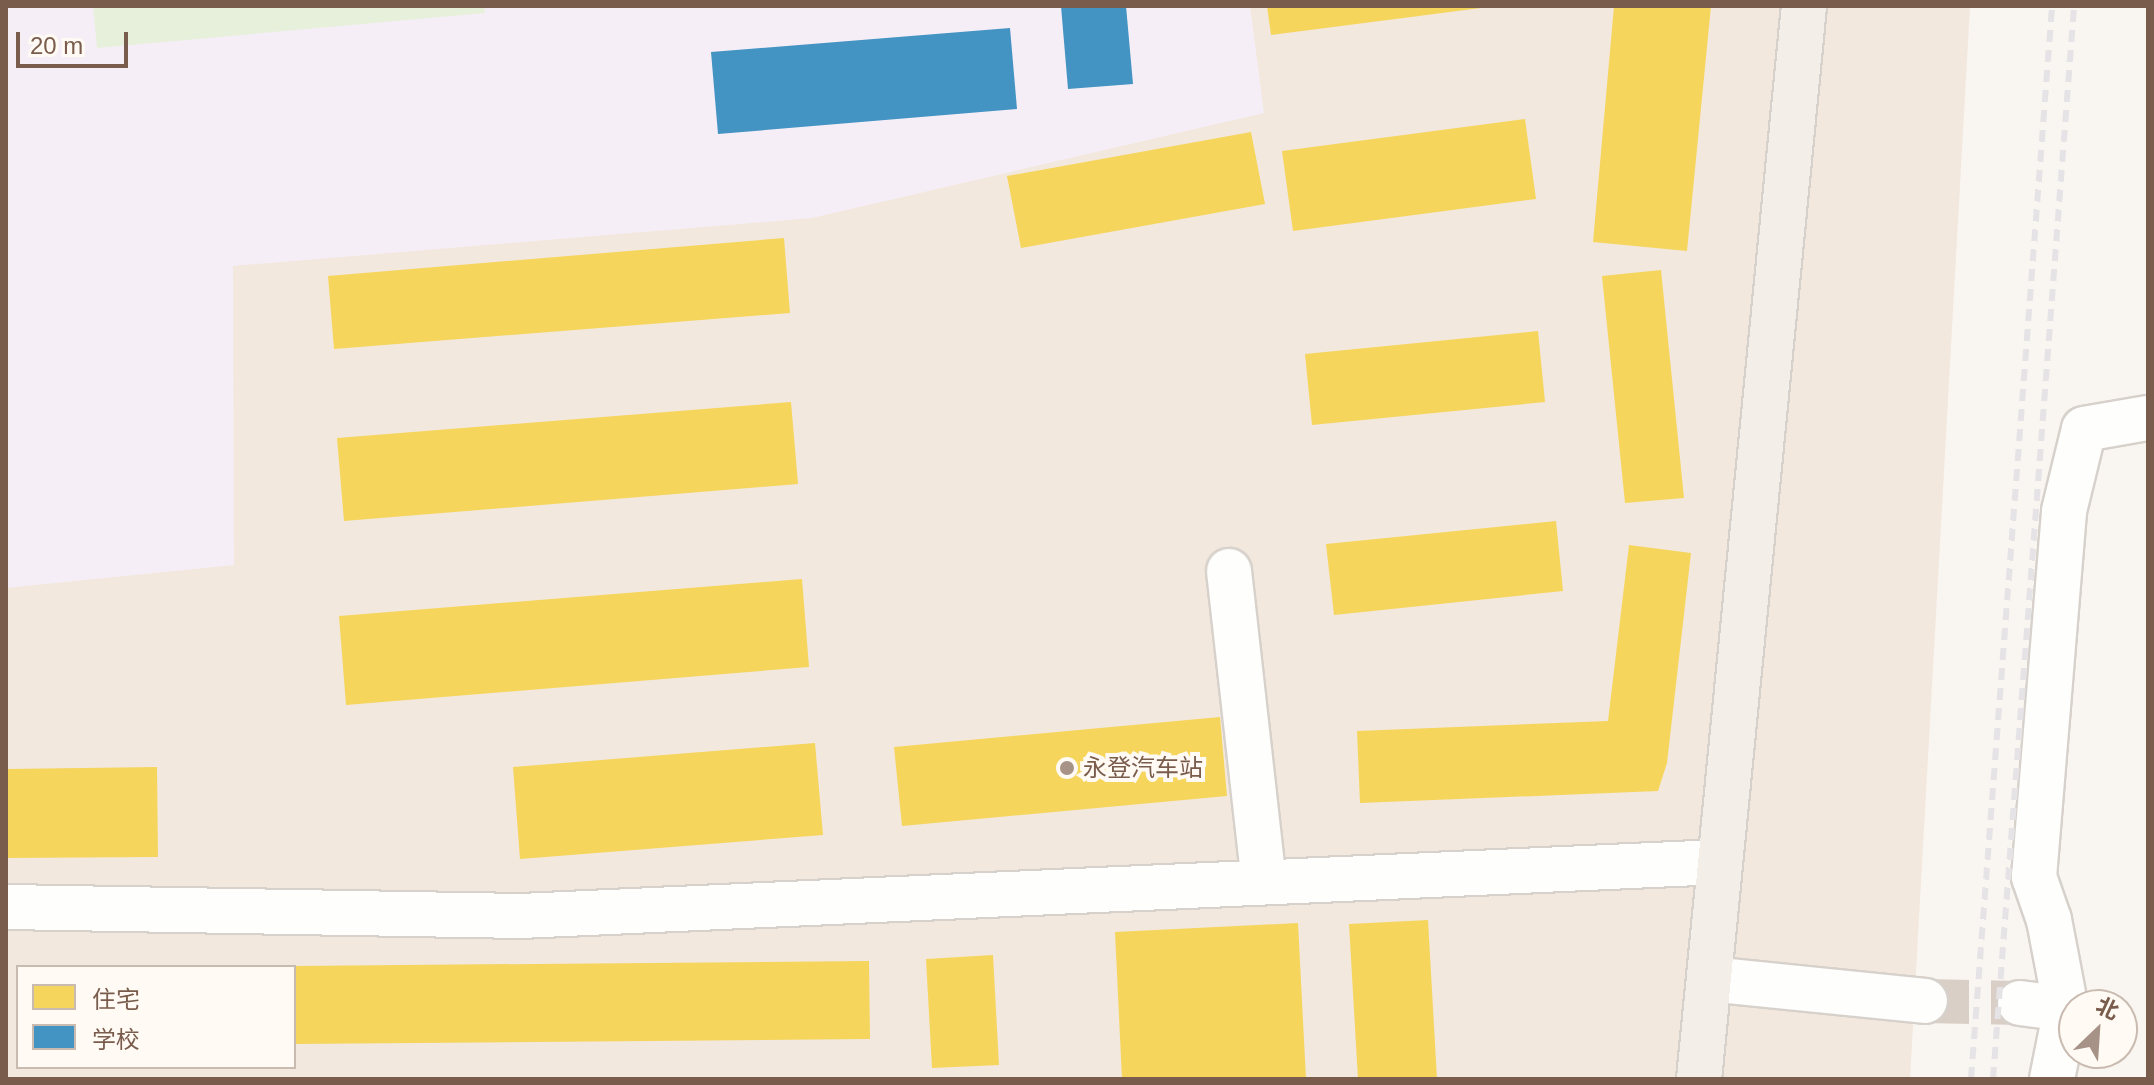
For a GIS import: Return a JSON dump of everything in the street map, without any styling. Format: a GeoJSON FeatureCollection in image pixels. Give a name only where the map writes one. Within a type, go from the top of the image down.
{"type":"FeatureCollection","features":[{"type":"Feature","properties":{"kind":"main road"},"geometry":{"type":"LineString","coordinates":[[1699,1079],[1804,6]]}},
{"type":"Feature","properties":{"kind":"street"},"geometry":{"type":"LineString","coordinates":[[2062,989],[2049,920],[2034,877],[2064,511],[2084,429],[2148,418]]}},
{"type":"Feature","properties":{"kind":"street"},"geometry":{"type":"LineString","coordinates":[[1229,571],[1264,882]]}},
{"type":"Feature","properties":{"kind":"street"},"geometry":{"type":"LineString","coordinates":[[6,907],[521,916],[1720,862]]}},
{"type":"Feature","properties":{"kind":"street"},"geometry":{"type":"LineString","coordinates":[[1709,979],[1925,1001]]}},
{"type":"Feature","properties":{"kind":"street"},"geometry":{"type":"LineString","coordinates":[[2020,1003],[2058,1008]]}},
{"type":"Feature","properties":{"kind":"street"},"geometry":{"type":"LineString","coordinates":[[2052,1079],[2058,1049]]}},
{"type":"Feature","properties":{"kind":"shaded area"},"geometry":{"type":"Polygon","coordinates":[[[6,6],[1970,6],[1910,1079],[6,1079],[6,6]]]}},
{"type":"Feature","properties":{"kind":"shaded area"},"geometry":{"type":"Polygon","coordinates":[[[6,6],[1250,6],[1264,113],[812,218],[233,266],[234,565],[6,588],[6,6]]]}},
{"type":"Feature","properties":{"kind":"green space"},"geometry":{"type":"Polygon","coordinates":[[[93,6],[484,6],[485,13],[97,48],[93,6]]]}},
{"type":"Feature","properties":{"kind":"building: 住宅"},"geometry":{"type":"Polygon","coordinates":[[[1267,6],[1481,6],[1481,8],[1271,35],[1267,6]]]}},
{"type":"Feature","properties":{"kind":"building: 住宅"},"geometry":{"type":"Polygon","coordinates":[[[1614,6],[1711,6],[1687,251],[1593,242],[1614,6]]]}},
{"type":"Feature","properties":{"kind":"building: 住宅"},"geometry":{"type":"Polygon","coordinates":[[[1525,119],[1536,199],[1293,231],[1282,151],[1525,119]]]}},
{"type":"Feature","properties":{"kind":"building: 住宅"},"geometry":{"type":"Polygon","coordinates":[[[1251,132],[1265,204],[1021,248],[1007,176],[1251,132]]]}},
{"type":"Feature","properties":{"kind":"building: 住宅"},"geometry":{"type":"Polygon","coordinates":[[[784,238],[790,313],[334,349],[328,276],[784,238]]]}},
{"type":"Feature","properties":{"kind":"building: 住宅"},"geometry":{"type":"Polygon","coordinates":[[[1661,270],[1684,498],[1625,503],[1602,276],[1661,270]]]}},
{"type":"Feature","properties":{"kind":"building: 住宅"},"geometry":{"type":"Polygon","coordinates":[[[1538,331],[1545,402],[1312,425],[1305,354],[1538,331]]]}},
{"type":"Feature","properties":{"kind":"building: 住宅"},"geometry":{"type":"Polygon","coordinates":[[[791,402],[798,484],[344,521],[337,438],[791,402]]]}},
{"type":"Feature","properties":{"kind":"building: 住宅"},"geometry":{"type":"Polygon","coordinates":[[[1556,521],[1563,591],[1334,615],[1326,544],[1556,521]]]}},
{"type":"Feature","properties":{"kind":"building: 住宅"},"geometry":{"type":"Polygon","coordinates":[[[1629,545],[1691,553],[1667,763],[1658,791],[1360,803],[1357,731],[1608,721],[1629,545]]]}},
{"type":"Feature","properties":{"kind":"building: 住宅"},"geometry":{"type":"Polygon","coordinates":[[[802,579],[809,667],[346,705],[339,616],[802,579]]]}},
{"type":"Feature","properties":{"kind":"building: 住宅"},"geometry":{"type":"Polygon","coordinates":[[[1220,717],[1227,796],[902,826],[894,747],[1220,717]]]}},
{"type":"Feature","properties":{"kind":"building: 住宅"},"geometry":{"type":"Polygon","coordinates":[[[815,743],[823,835],[520,859],[513,767],[815,743]]]}},
{"type":"Feature","properties":{"kind":"building: 住宅"},"geometry":{"type":"Polygon","coordinates":[[[157,767],[158,857],[6,858],[6,769],[157,767]]]}},
{"type":"Feature","properties":{"kind":"building: 住宅"},"geometry":{"type":"Polygon","coordinates":[[[1428,920],[1437,1079],[1358,1079],[1349,924],[1428,920]]]}},
{"type":"Feature","properties":{"kind":"building: 住宅"},"geometry":{"type":"Polygon","coordinates":[[[1298,923],[1306,1079],[1122,1079],[1115,932],[1298,923]]]}},
{"type":"Feature","properties":{"kind":"building: 住宅"},"geometry":{"type":"Polygon","coordinates":[[[993,955],[999,1065],[932,1068],[926,959],[993,955]]]}},
{"type":"Feature","properties":{"kind":"building: 住宅"},"geometry":{"type":"Polygon","coordinates":[[[869,961],[870,1039],[296,1044],[296,966],[869,961]]]}},
{"type":"Feature","properties":{"kind":"building: 学校"},"geometry":{"type":"Polygon","coordinates":[[[1061,6],[1126,6],[1133,84],[1068,89],[1061,6]]]}},
{"type":"Feature","properties":{"kind":"building: 学校"},"geometry":{"type":"Polygon","coordinates":[[[1010,28],[1017,109],[718,134],[711,52],[1010,28]]]}},
{"type":"Feature","properties":{"kind":"tunnel"},"geometry":{"type":"LineString","coordinates":[[1925,1001],[2020,1003]]}},
{"type":"Feature","properties":{"kind":"railway"},"geometry":{"type":"LineString","coordinates":[[1971,1079],[2052,6]]}},
{"type":"Feature","properties":{"kind":"railway"},"geometry":{"type":"LineString","coordinates":[[1993,1079],[2074,6]]}},
{"type":"Feature","properties":{"kind":"place","name":"永登汽车站"},"geometry":{"type":"Point","coordinates":[1067,768]}}]}
